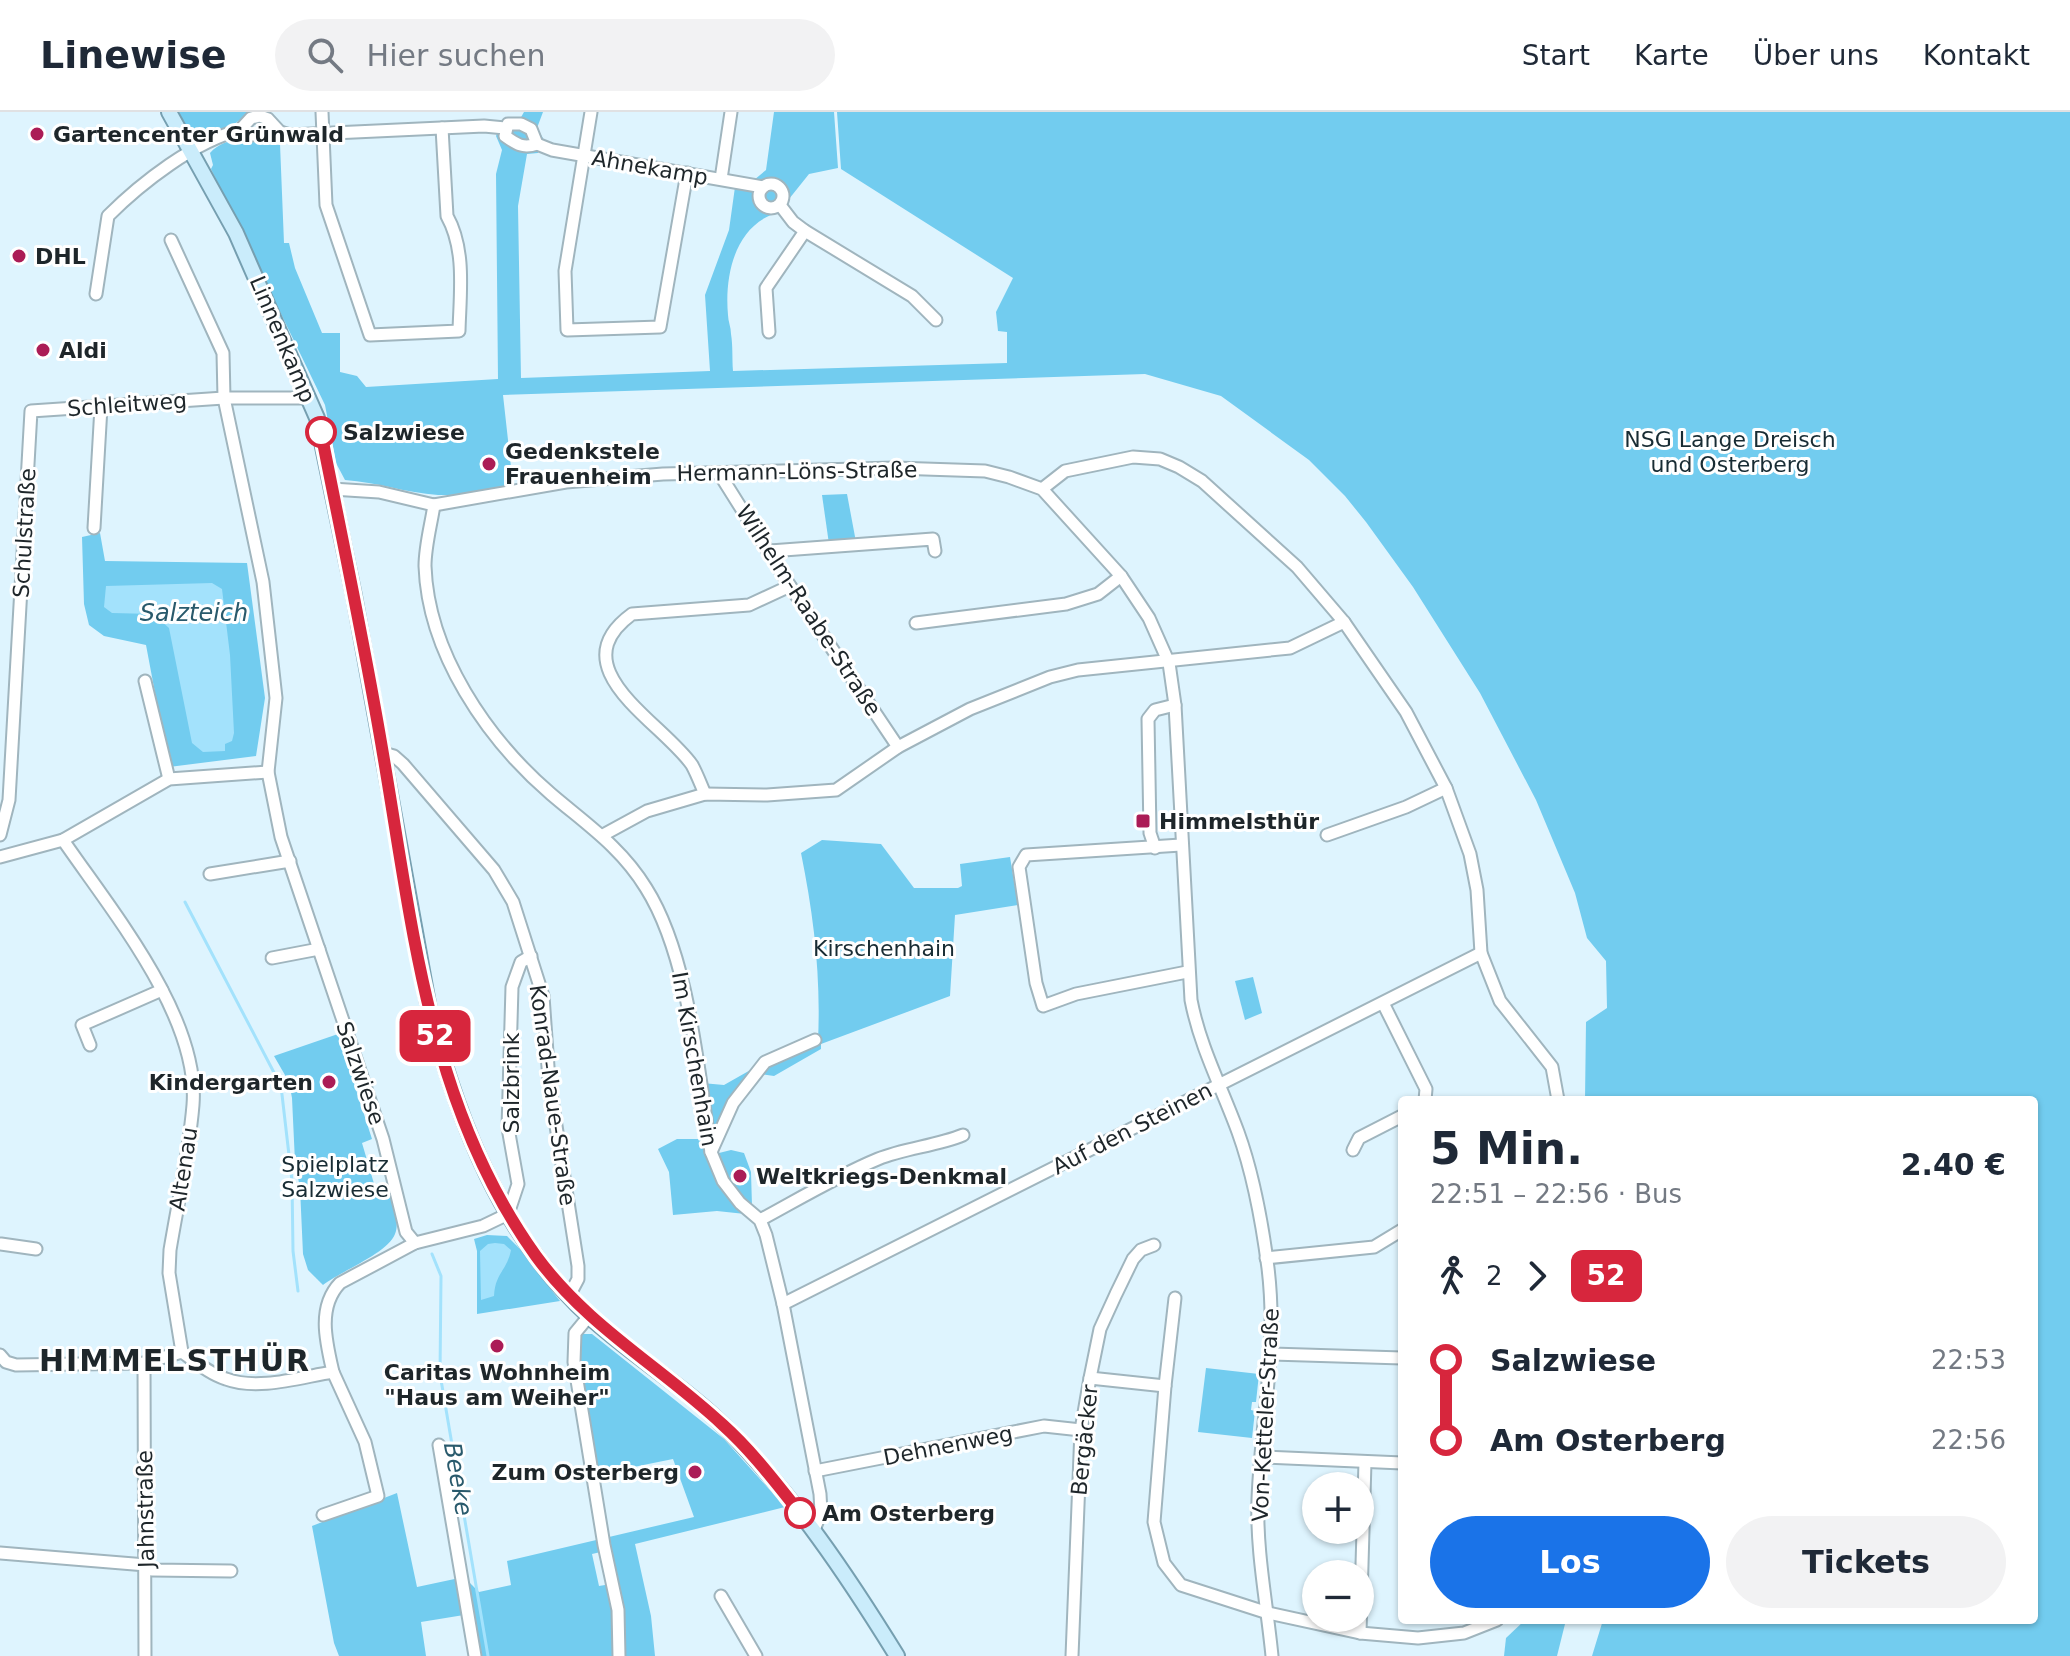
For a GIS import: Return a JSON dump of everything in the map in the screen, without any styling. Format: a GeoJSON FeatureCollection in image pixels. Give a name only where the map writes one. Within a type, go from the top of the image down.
{"type":"FeatureCollection","features":[{"type":"Feature","properties":{"kind":"main road","name":"Linnenkamp"},"geometry":{"type":"LineString","coordinates":[[169,112],[236,233],[309,398],[321,434],[383,753],[418,959],[444,1068],[477,1154],[508,1214],[536,1256],[569,1296],[589,1316],[723,1425],[755,1457],[814,1530],[897,1656]]}},
{"type":"Feature","properties":{"kind":"street"},"geometry":{"type":"LineString","coordinates":[[322,112],[326,205],[370,335],[459,331],[461,267],[454,228],[447,216],[442,128]]}},
{"type":"Feature","properties":{"kind":"street"},"geometry":{"type":"LineString","coordinates":[[484,112],[484,126]]}},
{"type":"Feature","properties":{"kind":"street"},"geometry":{"type":"LineString","coordinates":[[591,112],[565,271],[567,330],[660,327],[687,173]]}},
{"type":"Feature","properties":{"kind":"street"},"geometry":{"type":"LineString","coordinates":[[721,179],[731,112]]}},
{"type":"Feature","properties":{"kind":"street","name":"Ahnekamp"},"geometry":{"type":"LineString","coordinates":[[280,132],[268,119],[260,116],[251,118],[240,130],[258,136],[280,132],[290,135],[484,126],[505,128],[508,124],[521,124],[531,129],[537,144],[552,150],[763,187],[759,197],[762,203],[770,208],[780,205],[793,222],[805,231],[912,296],[936,320]]}},
{"type":"Feature","properties":{"kind":"street"},"geometry":{"type":"LineString","coordinates":[[96,294],[108,216],[160,173],[192,152],[240,130]]}},
{"type":"Feature","properties":{"kind":"street"},"geometry":{"type":"LineString","coordinates":[[769,332],[766,288],[805,231]]}},
{"type":"Feature","properties":{"kind":"street"},"geometry":{"type":"LineString","coordinates":[[171,240],[223,353],[224,398]]}},
{"type":"Feature","properties":{"kind":"street","name":"Schleitweg"},"geometry":{"type":"LineString","coordinates":[[31,411],[224,398],[309,398]]}},
{"type":"Feature","properties":{"kind":"street","name":"Salzwiese"},"geometry":{"type":"LineString","coordinates":[[224,398],[263,582],[276,698],[268,772],[281,837],[383,1139],[406,1232],[415,1243]]}},
{"type":"Feature","properties":{"kind":"street"},"geometry":{"type":"LineString","coordinates":[[94,528],[101,407]]}},
{"type":"Feature","properties":{"kind":"street","name":"Schulstraße"},"geometry":{"type":"LineString","coordinates":[[0,835],[31,411]]}},
{"type":"Feature","properties":{"kind":"street"},"geometry":{"type":"LineString","coordinates":[[1042,489],[1065,471],[1133,457],[1160,459],[1202,481],[1297,567],[1344,622],[1406,712],[1446,788],[1470,854],[1477,890],[1481,953],[1500,1001],[1552,1067],[1557,1096]]}},
{"type":"Feature","properties":{"kind":"street","name":"Hermann-Löns-Straße"},"geometry":{"type":"LineString","coordinates":[[332,489],[379,492],[434,505],[566,482],[663,474],[946,468],[985,471],[1042,489]]}},
{"type":"Feature","properties":{"kind":"street","name":"Wilhelm-Raabe-Straße"},"geometry":{"type":"LineString","coordinates":[[719,473],[898,747]]}},
{"type":"Feature","properties":{"kind":"street","name":"Von-Ketteler-Straße"},"geometry":{"type":"LineString","coordinates":[[1042,489],[1121,576],[1149,618],[1169,663],[1175,705],[1187,972],[1197,1028],[1258,1199],[1271,1299],[1272,1354],[1258,1519],[1272,1656]]}},
{"type":"Feature","properties":{"kind":"street","name":"Im Kirschenhain"},"geometry":{"type":"LineString","coordinates":[[434,505],[425,564],[431,612],[464,693],[505,751],[603,835],[646,888],[676,954],[711,1152],[723,1181],[740,1203],[760,1220]]}},
{"type":"Feature","properties":{"kind":"street"},"geometry":{"type":"LineString","coordinates":[[770,551],[933,539],[935,551]]}},
{"type":"Feature","properties":{"kind":"street"},"geometry":{"type":"LineString","coordinates":[[916,623],[1066,604],[1098,594],[1121,576]]}},
{"type":"Feature","properties":{"kind":"street"},"geometry":{"type":"LineString","coordinates":[[705,794],[692,765],[618,689],[606,663],[605,644],[621,622],[632,614],[749,605],[790,586]]}},
{"type":"Feature","properties":{"kind":"street"},"geometry":{"type":"LineString","coordinates":[[603,835],[647,811],[705,794],[767,795],[836,790],[898,747],[970,709],[1050,677],[1078,670],[1169,663],[1290,648],[1344,622]]}},
{"type":"Feature","properties":{"kind":"street"},"geometry":{"type":"LineString","coordinates":[[145,681],[169,779]]}},
{"type":"Feature","properties":{"kind":"street"},"geometry":{"type":"LineString","coordinates":[[1155,848],[1150,833],[1148,723],[1155,710],[1175,705]]}},
{"type":"Feature","properties":{"kind":"street","name":"Konrad-Naue-Straße"},"geometry":{"type":"LineString","coordinates":[[383,753],[394,756],[403,764],[500,877],[513,902],[531,956],[546,1017],[549,1081],[577,1259],[578,1279],[569,1296]]}},
{"type":"Feature","properties":{"kind":"street"},"geometry":{"type":"LineString","coordinates":[[0,857],[63,840],[169,779],[268,772]]}},
{"type":"Feature","properties":{"kind":"street"},"geometry":{"type":"LineString","coordinates":[[1327,835],[1406,807],[1446,788]]}},
{"type":"Feature","properties":{"kind":"street","name":"Altenau"},"geometry":{"type":"LineString","coordinates":[[63,840],[162,990],[185,1045],[193,1103],[169,1273],[182,1352]]}},
{"type":"Feature","properties":{"kind":"street"},"geometry":{"type":"LineString","coordinates":[[1181,845],[1026,855],[1019,867],[1036,983],[1043,1006],[1076,994],[1187,972]]}},
{"type":"Feature","properties":{"kind":"street"},"geometry":{"type":"LineString","coordinates":[[210,874],[290,861]]}},
{"type":"Feature","properties":{"kind":"street"},"geometry":{"type":"LineString","coordinates":[[272,958],[319,949]]}},
{"type":"Feature","properties":{"kind":"street","name":"Auf den Steinen"},"geometry":{"type":"LineString","coordinates":[[783,1304],[1481,953]]}},
{"type":"Feature","properties":{"kind":"street","name":"Salzbrink"},"geometry":{"type":"LineString","coordinates":[[508,1214],[518,1184],[508,1128],[512,987],[521,962],[531,956]]}},
{"type":"Feature","properties":{"kind":"street"},"geometry":{"type":"LineString","coordinates":[[90,1045],[82,1025],[162,990]]}},
{"type":"Feature","properties":{"kind":"street"},"geometry":{"type":"LineString","coordinates":[[1383,1003],[1426,1089],[1425,1096]]}},
{"type":"Feature","properties":{"kind":"street"},"geometry":{"type":"LineString","coordinates":[[711,1152],[733,1103],[765,1062],[815,1040]]}},
{"type":"Feature","properties":{"kind":"street"},"geometry":{"type":"LineString","coordinates":[[1353,1150],[1359,1138],[1398,1118]]}},
{"type":"Feature","properties":{"kind":"street"},"geometry":{"type":"LineString","coordinates":[[814,1530],[821,1508],[815,1471],[783,1304],[760,1220],[881,1158],[939,1145],[963,1135]]}},
{"type":"Feature","properties":{"kind":"street"},"geometry":{"type":"LineString","coordinates":[[323,1515],[378,1496],[365,1442],[333,1372],[327,1342],[326,1305],[331,1293],[340,1283],[415,1243],[483,1226],[508,1214]]}},
{"type":"Feature","properties":{"kind":"street"},"geometry":{"type":"LineString","coordinates":[[1266,1258],[1374,1247],[1398,1232]]}},
{"type":"Feature","properties":{"kind":"street"},"geometry":{"type":"LineString","coordinates":[[0,1250],[0,1242],[36,1249]]}},
{"type":"Feature","properties":{"kind":"street","name":"Bergäcker"},"geometry":{"type":"LineString","coordinates":[[1072,1656],[1081,1430],[1090,1378],[1100,1329],[1116,1294],[1133,1259],[1141,1250],[1154,1245]]}},
{"type":"Feature","properties":{"kind":"street"},"geometry":{"type":"LineString","coordinates":[[1175,1298],[1154,1522],[1164,1563],[1181,1585],[1268,1613],[1360,1633],[1418,1638],[1464,1633],[1487,1624]]}},
{"type":"Feature","properties":{"kind":"street"},"geometry":{"type":"LineString","coordinates":[[589,1316],[575,1333],[574,1362],[604,1545],[618,1610],[619,1656]]}},
{"type":"Feature","properties":{"kind":"street"},"geometry":{"type":"LineString","coordinates":[[0,1355],[6,1362],[16,1365],[144,1363],[182,1352],[203,1368],[227,1380],[252,1383],[333,1372]]}},
{"type":"Feature","properties":{"kind":"street"},"geometry":{"type":"LineString","coordinates":[[1272,1354],[1398,1358]]}},
{"type":"Feature","properties":{"kind":"street","name":"Jahnstraße"},"geometry":{"type":"LineString","coordinates":[[144,1363],[145,1656]]}},
{"type":"Feature","properties":{"kind":"street"},"geometry":{"type":"LineString","coordinates":[[1090,1378],[1165,1386]]}},
{"type":"Feature","properties":{"kind":"street","name":"Dehnenweg"},"geometry":{"type":"LineString","coordinates":[[815,1471],[1044,1426],[1081,1430]]}},
{"type":"Feature","properties":{"kind":"street"},"geometry":{"type":"LineString","coordinates":[[439,1445],[475,1656]]}},
{"type":"Feature","properties":{"kind":"street"},"geometry":{"type":"LineString","coordinates":[[1262,1457],[1398,1463]]}},
{"type":"Feature","properties":{"kind":"street"},"geometry":{"type":"LineString","coordinates":[[1360,1633],[1365,1462]]}},
{"type":"Feature","properties":{"kind":"street"},"geometry":{"type":"LineString","coordinates":[[0,1553],[146,1565],[152,1570],[231,1571]]}},
{"type":"Feature","properties":{"kind":"street"},"geometry":{"type":"LineString","coordinates":[[721,1596],[756,1656]]}},
{"type":"Feature","properties":{"kind":"street"},"geometry":{"type":"LineString","coordinates":[[1464,1633],[1465,1624]]}},
{"type":"Feature","properties":{"kind":"green space"},"geometry":{"type":"Polygon","coordinates":[[[179,112],[250,112],[214,134],[198,136],[184,124],[179,112]]]}},
{"type":"Feature","properties":{"kind":"green space","name":"NSG Lange Dreisch und Osterberg"},"geometry":{"type":"Polygon","coordinates":[[[524,112],[543,112],[537,128],[544,140],[538,153],[527,154],[518,206],[521,378],[710,371],[705,295],[729,230],[735,187],[746,179],[754,180],[766,170],[774,112],[834,112],[838,168],[809,174],[789,199],[785,211],[755,225],[737,250],[728,282],[727,299],[733,371],[1007,363],[1007,332],[998,331],[996,312],[1013,278],[841,169],[837,112],[2070,112],[2070,1656],[1592,1656],[1602,1624],[2038,1624],[2038,1096],[1585,1096],[1586,1022],[1607,1008],[1606,961],[1587,938],[1575,893],[1536,800],[1480,693],[1413,587],[1366,522],[1309,460],[1221,396],[1145,374],[503,395],[513,485],[438,495],[345,480],[336,463],[325,405],[211,169],[210,153],[226,142],[280,144],[284,243],[289,243],[295,268],[322,333],[340,333],[340,372],[357,376],[366,387],[498,379],[496,174],[502,150],[496,136],[502,120],[520,119],[524,112]]]}},
{"type":"Feature","properties":{"kind":"green space"},"geometry":{"type":"Polygon","coordinates":[[[847,494],[856,542],[829,544],[822,495],[847,494]]]}},
{"type":"Feature","properties":{"kind":"green space"},"geometry":{"type":"Polygon","coordinates":[[[100,533],[105,561],[247,563],[265,698],[256,756],[169,767],[146,645],[104,636],[89,625],[84,604],[82,537],[100,533]]]}},
{"type":"Feature","properties":{"kind":"green space","name":"Kirschenhain"},"geometry":{"type":"Polygon","coordinates":[[[822,840],[881,844],[914,888],[958,888],[962,886],[960,864],[1010,857],[1018,905],[955,915],[950,996],[821,1044],[821,1049],[774,1076],[760,1074],[766,1065],[818,1041],[816,947],[801,853],[822,840]]]}},
{"type":"Feature","properties":{"kind":"green space"},"geometry":{"type":"Polygon","coordinates":[[[1253,977],[1262,1013],[1245,1020],[1235,981],[1253,977]]]}},
{"type":"Feature","properties":{"kind":"green space","name":"Spielplatz Salzwiese"},"geometry":{"type":"Polygon","coordinates":[[[338,1034],[372,1139],[362,1143],[375,1187],[385,1184],[397,1222],[395,1234],[383,1248],[323,1285],[308,1270],[303,1254],[292,1098],[289,1082],[274,1056],[338,1034]]]}},
{"type":"Feature","properties":{"kind":"green space"},"geometry":{"type":"Polygon","coordinates":[[[761,1064],[712,1144],[702,1083],[724,1085],[761,1064]]]}},
{"type":"Feature","properties":{"kind":"green space"},"geometry":{"type":"Polygon","coordinates":[[[677,1139],[703,1139],[715,1154],[731,1150],[744,1153],[751,1172],[752,1206],[745,1214],[717,1211],[673,1215],[669,1172],[658,1149],[677,1139]]]}},
{"type":"Feature","properties":{"kind":"green space"},"geometry":{"type":"Polygon","coordinates":[[[487,1235],[507,1236],[560,1301],[477,1314],[477,1251],[474,1239],[487,1235]]]}},
{"type":"Feature","properties":{"kind":"green space"},"geometry":{"type":"Polygon","coordinates":[[[582,1334],[592,1334],[724,1439],[785,1507],[635,1544],[651,1616],[655,1656],[620,1656],[619,1610],[605,1551],[592,1554],[599,1586],[611,1584],[617,1612],[616,1656],[478,1656],[470,1614],[421,1622],[426,1656],[339,1656],[312,1526],[397,1493],[417,1587],[464,1577],[479,1592],[511,1585],[507,1561],[694,1517],[673,1459],[599,1474],[576,1358],[582,1334]]]}},
{"type":"Feature","properties":{"kind":"green space"},"geometry":{"type":"Polygon","coordinates":[[[1206,1368],[1259,1374],[1256,1402],[1252,1402],[1251,1410],[1255,1411],[1252,1438],[1198,1432],[1206,1368]]]}},
{"type":"Feature","properties":{"kind":"green space"},"geometry":{"type":"Polygon","coordinates":[[[1521,1624],[1565,1624],[1557,1656],[1504,1656],[1506,1638],[1521,1624]]]}},
{"type":"Feature","properties":{"kind":"water","name":"Salzteich"},"geometry":{"type":"Polygon","coordinates":[[[212,583],[222,589],[230,655],[234,733],[232,741],[225,744],[225,751],[203,752],[192,743],[169,628],[153,614],[112,613],[104,607],[106,586],[212,583]]]}},
{"type":"Feature","properties":{"kind":"water"},"geometry":{"type":"Polygon","coordinates":[[[488,1244],[504,1244],[511,1250],[494,1296],[481,1300],[480,1251],[488,1244]]]}},
{"type":"Feature","properties":{"kind":"waterway"},"geometry":{"type":"LineString","coordinates":[[185,902],[281,1086],[292,1181],[293,1251],[298,1291]]}},
{"type":"Feature","properties":{"kind":"waterway","name":"Beeke"},"geometry":{"type":"LineString","coordinates":[[432,1254],[441,1276],[440,1374],[488,1656]]}},
{"type":"Feature","properties":{"kind":"bus line","name":"52"},"geometry":{"type":"LineString","coordinates":[[321,432],[374,700],[418,959],[444,1068],[477,1154],[508,1214],[536,1256],[569,1296],[629,1350],[723,1425],[755,1457],[800,1513]]}},
{"type":"Feature","properties":{"kind":"place","name":"Gartencenter Grünwald"},"geometry":{"type":"Point","coordinates":[37,134]}},
{"type":"Feature","properties":{"kind":"place","name":"DHL"},"geometry":{"type":"Point","coordinates":[19,256]}},
{"type":"Feature","properties":{"kind":"place","name":"Aldi"},"geometry":{"type":"Point","coordinates":[43,350]}},
{"type":"Feature","properties":{"kind":"place","name":"Salzwiese"},"geometry":{"type":"Point","coordinates":[321,432]}},
{"type":"Feature","properties":{"kind":"place","name":"Gedenkstele Frauenheim"},"geometry":{"type":"Point","coordinates":[489,464]}},
{"type":"Feature","properties":{"kind":"place","name":"Himmelsthür"},"geometry":{"type":"Point","coordinates":[1143,821]}},
{"type":"Feature","properties":{"kind":"place","name":"Kindergarten"},"geometry":{"type":"Point","coordinates":[329,1082]}},
{"type":"Feature","properties":{"kind":"place","name":"Weltkriegs-Denkmal"},"geometry":{"type":"Point","coordinates":[740,1176]}},
{"type":"Feature","properties":{"kind":"place","name":"Caritas Wohnheim \"Haus am Weiher\""},"geometry":{"type":"Point","coordinates":[497,1346]}},
{"type":"Feature","properties":{"kind":"place","name":"Zum Osterberg"},"geometry":{"type":"Point","coordinates":[695,1472]}},
{"type":"Feature","properties":{"kind":"place","name":"Am Osterberg"},"geometry":{"type":"Point","coordinates":[800,1513]}},
{"type":"Feature","properties":{"kind":"district","name":"HIMMELSTHÜR"},"geometry":{"type":"Point","coordinates":[175,1361]}}]}
